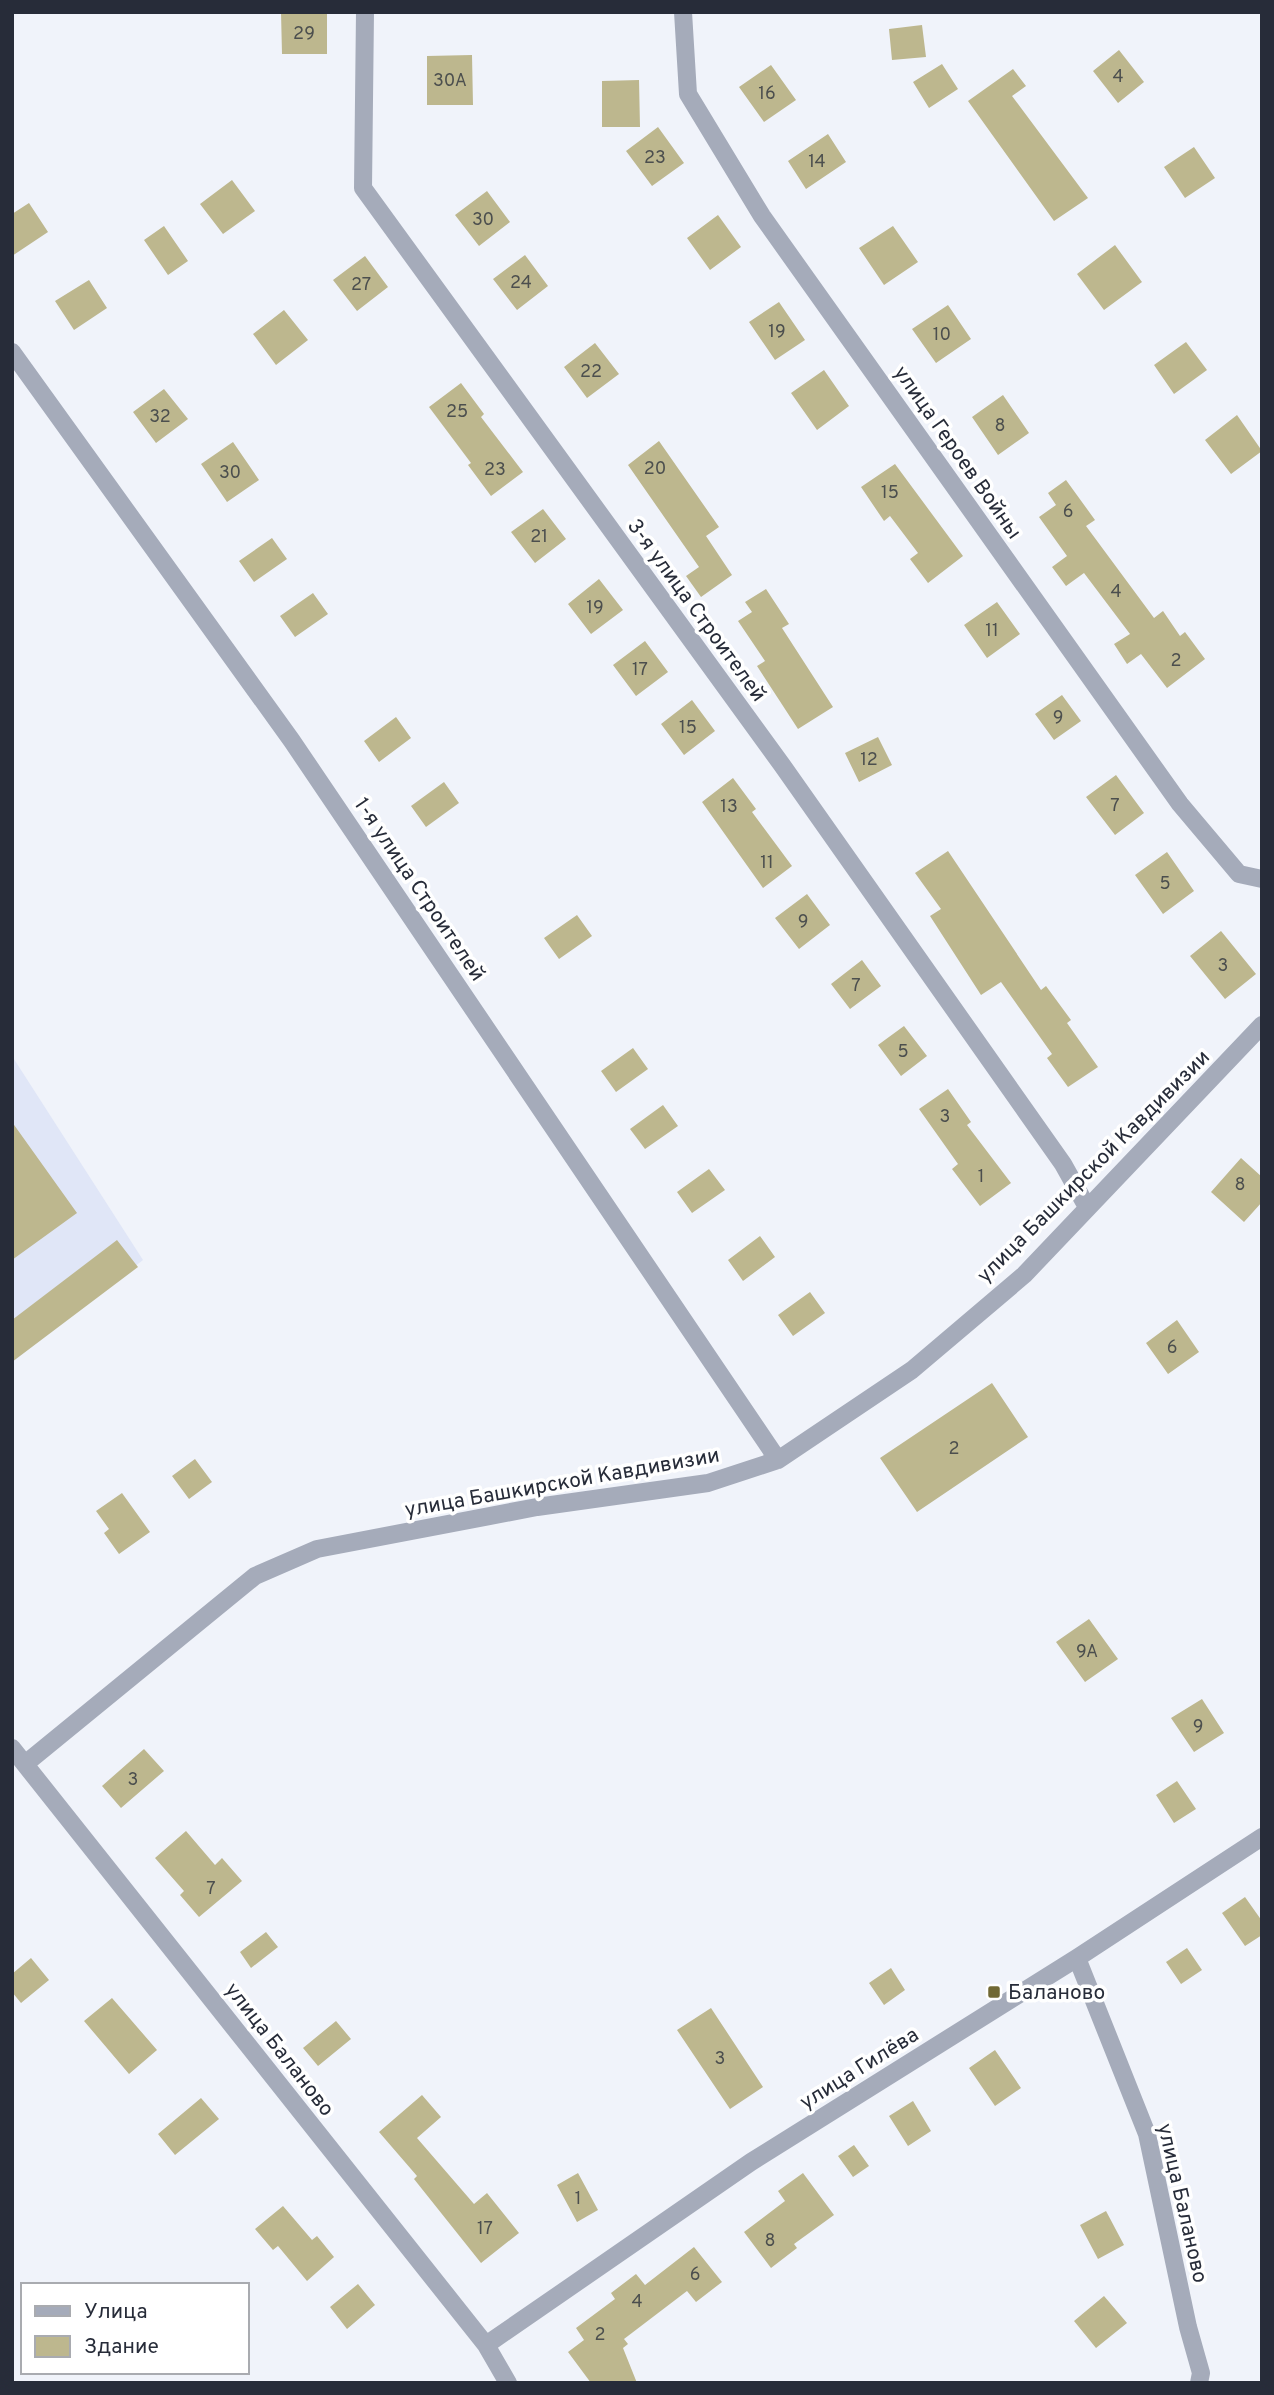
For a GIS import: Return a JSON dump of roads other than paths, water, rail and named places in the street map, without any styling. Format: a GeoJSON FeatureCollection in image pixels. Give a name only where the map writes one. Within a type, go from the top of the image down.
{"type":"FeatureCollection","features":[{"type":"Feature","properties":{"kind":"street","name":"3-я улица Строителей"},"geometry":{"type":"LineString","coordinates":[[365,12],[363,188],[782,765],[1063,1164],[1087,1207]]}},
{"type":"Feature","properties":{"kind":"street","name":"улица Героев Войны"},"geometry":{"type":"LineString","coordinates":[[683,12],[688,94],[762,216],[1180,804],[1239,874],[1262,879]]}},
{"type":"Feature","properties":{"kind":"street","name":"1-я улица Строителей"},"geometry":{"type":"LineString","coordinates":[[12,352],[292,741],[778,1460]]}},
{"type":"Feature","properties":{"kind":"street","name":"улица Башкирской Кавдивизии"},"geometry":{"type":"LineString","coordinates":[[25,1765],[255,1576],[317,1549],[537,1507],[708,1483],[778,1460],[912,1370],[1024,1275],[1262,1025]]}},
{"type":"Feature","properties":{"kind":"street","name":"улица Баланово"},"geometry":{"type":"LineString","coordinates":[[12,1748],[486,2345],[508,2383]]}},
{"type":"Feature","properties":{"kind":"street","name":"улица Гилёва"},"geometry":{"type":"LineString","coordinates":[[486,2345],[751,2162],[1077,1958],[1262,1837]]}},
{"type":"Feature","properties":{"kind":"street","name":"улица Баланово"},"geometry":{"type":"LineString","coordinates":[[1077,1958],[1147,2134],[1188,2327],[1201,2373],[1199,2383]]}},
{"type":"Feature","properties":{"kind":"place","name":"Баланово"},"geometry":{"type":"Point","coordinates":[994,1992]}}]}
